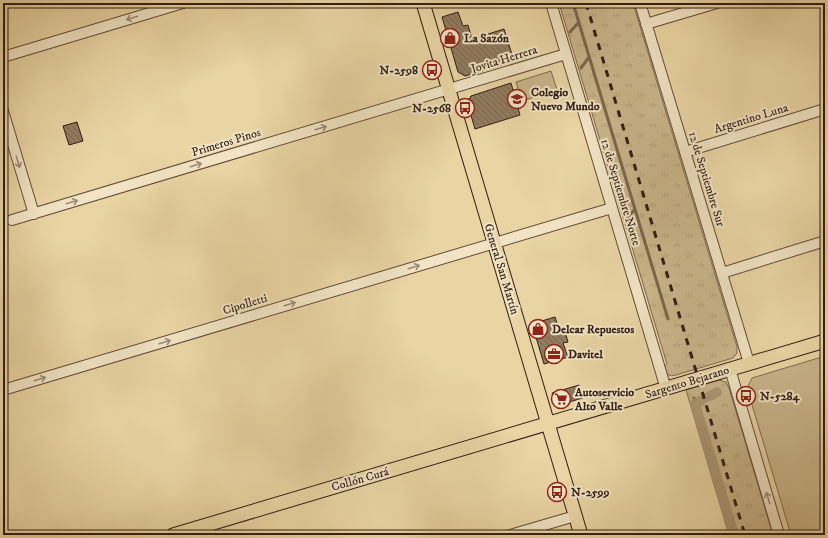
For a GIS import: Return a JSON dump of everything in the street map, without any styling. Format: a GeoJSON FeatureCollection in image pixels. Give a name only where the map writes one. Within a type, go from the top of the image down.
{"type":"FeatureCollection","features":[{"type":"Feature","properties":{"kind":"main road","name":"General San Martín"},"geometry":{"type":"LineString","coordinates":[[423,3],[581,535]]}},
{"type":"Feature","properties":{"kind":"main road","name":"Sargento Bejarano"},"geometry":{"type":"LineString","coordinates":[[548,424],[825,341]]}},
{"type":"Feature","properties":{"kind":"main road","name":"Collón Curá"},"geometry":{"type":"LineString","coordinates":[[173,535],[548,424]]}},
{"type":"Feature","properties":{"kind":"street"},"geometry":{"type":"LineString","coordinates":[[3,57],[183,3]]}},
{"type":"Feature","properties":{"kind":"street","name":"12 de Septiembre Norte"},"geometry":{"type":"LineString","coordinates":[[551,3],[666,389]]}},
{"type":"Feature","properties":{"kind":"street","name":"12 de Septiembre Sur"},"geometry":{"type":"LineString","coordinates":[[640,3],[749,363]]}},
{"type":"Feature","properties":{"kind":"street"},"geometry":{"type":"LineString","coordinates":[[646,24],[695,6],[717,3]]}},
{"type":"Feature","properties":{"kind":"street","name":"Jovita Herrera"},"geometry":{"type":"LineString","coordinates":[[449,89],[566,54]]}},
{"type":"Feature","properties":{"kind":"street","name":"Primeros Pinos"},"geometry":{"type":"LineString","coordinates":[[12,220],[449,89]]}},
{"type":"Feature","properties":{"kind":"street","name":"Argentino Luna"},"geometry":{"type":"LineString","coordinates":[[685,152],[825,110]]}},
{"type":"Feature","properties":{"kind":"street"},"geometry":{"type":"LineString","coordinates":[[3,111],[34,214]]}},
{"type":"Feature","properties":{"kind":"street"},"geometry":{"type":"LineString","coordinates":[[494,243],[612,208]]}},
{"type":"Feature","properties":{"kind":"street"},"geometry":{"type":"LineString","coordinates":[[722,273],[825,241]]}},
{"type":"Feature","properties":{"kind":"street","name":"Cipolletti"},"geometry":{"type":"LineString","coordinates":[[3,390],[494,243]]}},
{"type":"Feature","properties":{"kind":"street"},"geometry":{"type":"LineString","coordinates":[[730,369],[779,535]]}},
{"type":"Feature","properties":{"kind":"street"},"geometry":{"type":"LineString","coordinates":[[510,535],[575,516]]}},
{"type":"Feature","properties":{"kind":"green space"},"geometry":{"type":"Polygon","coordinates":[[[559,3],[633,3],[737,347],[737,353],[733,358],[674,376],[671,376],[665,372],[663,368],[667,364],[559,3]]]}},
{"type":"Feature","properties":{"kind":"green space"},"geometry":{"type":"Polygon","coordinates":[[[551,71],[557,90],[522,101],[516,82],[551,71]]]}},
{"type":"Feature","properties":{"kind":"green space"},"geometry":{"type":"Polygon","coordinates":[[[825,356],[825,535],[791,535],[747,388],[752,378],[825,356]]]}},
{"type":"Feature","properties":{"kind":"green space"},"geometry":{"type":"Polygon","coordinates":[[[719,380],[726,382],[729,388],[773,535],[729,535],[686,390],[719,380]]]}},
{"type":"Feature","properties":{"kind":"building"},"geometry":{"type":"Polygon","coordinates":[[[458,12],[463,26],[468,25],[472,39],[504,29],[514,61],[465,76],[458,72],[442,17],[458,12]]]}},
{"type":"Feature","properties":{"kind":"building"},"geometry":{"type":"Polygon","coordinates":[[[511,83],[520,115],[475,129],[467,102],[471,96],[511,83]]]}},
{"type":"Feature","properties":{"kind":"building"},"geometry":{"type":"Polygon","coordinates":[[[77,122],[83,141],[69,145],[63,126],[77,122]]]}},
{"type":"Feature","properties":{"kind":"building"},"geometry":{"type":"Polygon","coordinates":[[[555,317],[559,329],[564,328],[568,342],[563,343],[568,357],[544,364],[532,324],[555,317]]]}},
{"type":"Feature","properties":{"kind":"building"},"geometry":{"type":"Polygon","coordinates":[[[579,385],[583,398],[562,404],[555,400],[552,393],[579,385]]]}},
{"type":"Feature","properties":{"kind":"waterway"},"geometry":{"type":"LineString","coordinates":[[573,3],[668,319]]}},
{"type":"Feature","properties":{"kind":"waterway"},"geometry":{"type":"LineString","coordinates":[[570,32],[579,22]]}},
{"type":"Feature","properties":{"kind":"waterway"},"geometry":{"type":"LineString","coordinates":[[581,68],[589,57]]}},
{"type":"Feature","properties":{"kind":"waterway"},"geometry":{"type":"LineString","coordinates":[[626,220],[635,209]]}},
{"type":"Feature","properties":{"kind":"waterway"},"geometry":{"type":"LineString","coordinates":[[708,397],[717,392]]}},
{"type":"Feature","properties":{"kind":"waterway"},"geometry":{"type":"LineString","coordinates":[[694,398],[695,404]]}},
{"type":"Feature","properties":{"kind":"waterway"},"geometry":{"type":"LineString","coordinates":[[702,400],[695,404],[734,535]]}},
{"type":"Feature","properties":{"kind":"railway"},"geometry":{"type":"LineString","coordinates":[[586,3],[745,535]]}},
{"type":"Feature","properties":{"kind":"place","name":"La Sazón"},"geometry":{"type":"Point","coordinates":[450,38]}},
{"type":"Feature","properties":{"kind":"place","name":"N-2598"},"geometry":{"type":"Point","coordinates":[432,70]}},
{"type":"Feature","properties":{"kind":"place","name":"Colegio Nuevo Mundo"},"geometry":{"type":"Point","coordinates":[517,99]}},
{"type":"Feature","properties":{"kind":"place","name":"N-2568"},"geometry":{"type":"Point","coordinates":[465,108]}},
{"type":"Feature","properties":{"kind":"place","name":"Delcar Repuestos"},"geometry":{"type":"Point","coordinates":[538,329]}},
{"type":"Feature","properties":{"kind":"place","name":"Davitel"},"geometry":{"type":"Point","coordinates":[554,354]}},
{"type":"Feature","properties":{"kind":"place","name":"N-5284"},"geometry":{"type":"Point","coordinates":[746,396]}},
{"type":"Feature","properties":{"kind":"place","name":"Autoservicio Alto Valle"},"geometry":{"type":"Point","coordinates":[561,399]}},
{"type":"Feature","properties":{"kind":"place","name":"N-2599"},"geometry":{"type":"Point","coordinates":[557,492]}}]}
